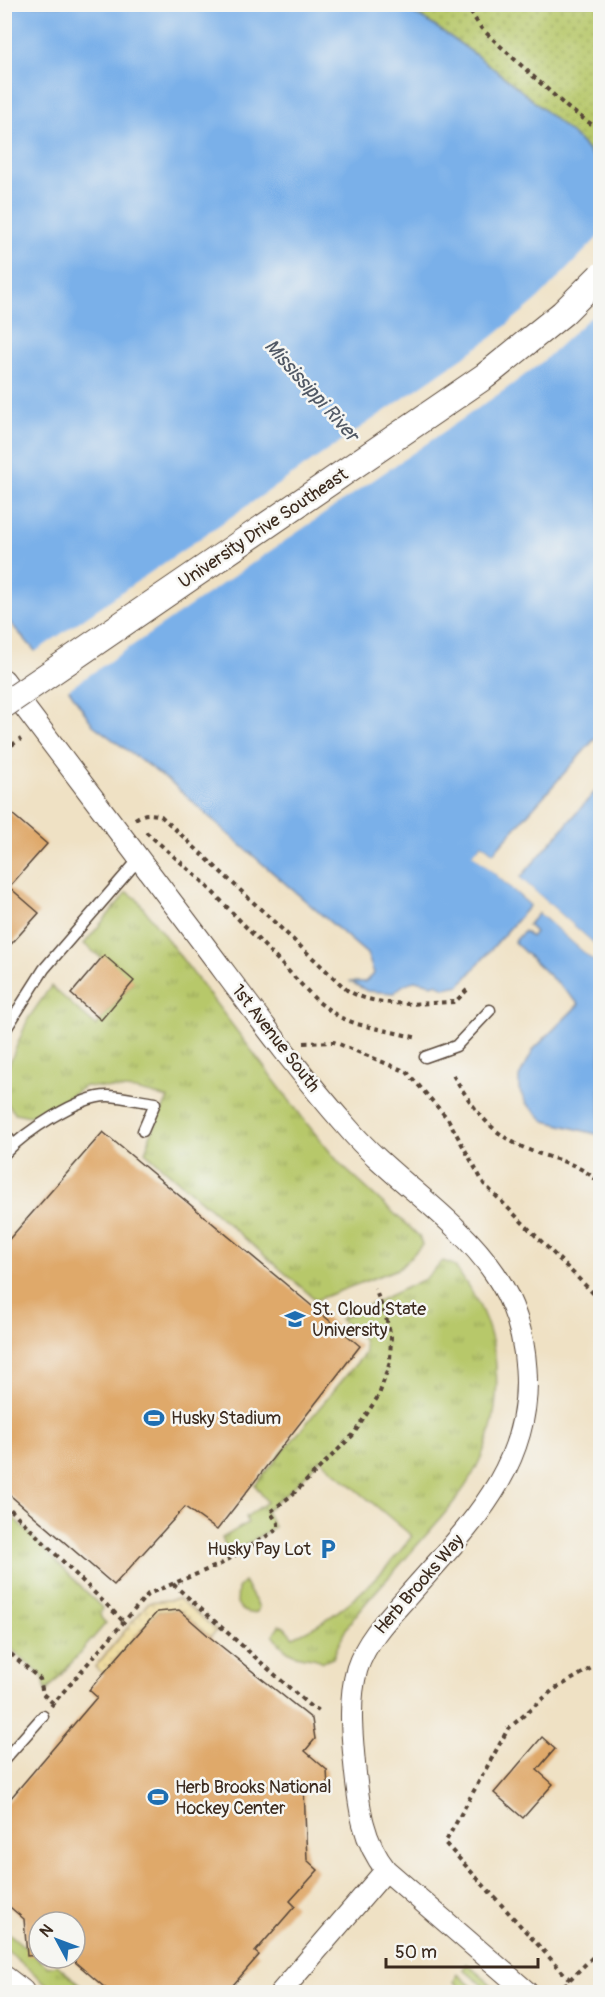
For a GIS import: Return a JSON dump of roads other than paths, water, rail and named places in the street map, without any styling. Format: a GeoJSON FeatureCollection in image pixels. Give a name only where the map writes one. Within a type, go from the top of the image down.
{"type":"FeatureCollection","features":[{"type":"Feature","properties":{"kind":"street","name":"University Drive Southeast"},"geometry":{"type":"LineString","coordinates":[[4,705],[485,376],[563,313],[600,276]]}},
{"type":"Feature","properties":{"kind":"street","name":"1st Avenue South"},"geometry":{"type":"LineString","coordinates":[[4,680],[278,1044],[350,1131],[471,1244],[495,1274],[511,1306],[521,1336],[525,1357],[527,1394]]}},
{"type":"Feature","properties":{"kind":"street","name":"Herb Brooks Way"},"geometry":{"type":"LineString","coordinates":[[526,1992],[386,1870],[372,1850],[363,1828],[359,1807],[351,1722],[358,1666],[370,1643],[384,1622],[479,1514],[501,1481],[516,1448],[527,1394]]}},
{"type":"Feature","properties":{"kind":"street"},"geometry":{"type":"LineString","coordinates":[[281,1992],[386,1870]]}},
{"type":"Feature","properties":{"kind":"street"},"geometry":{"type":"LineString","coordinates":[[4,1978],[21,1992]]}},
{"type":"Feature","properties":{"kind":"lane"},"geometry":{"type":"LineString","coordinates":[[4,1032],[44,969],[139,859]]}},
{"type":"Feature","properties":{"kind":"lane"},"geometry":{"type":"LineString","coordinates":[[425,1058],[456,1046],[490,1010]]}},
{"type":"Feature","properties":{"kind":"lane"},"geometry":{"type":"LineString","coordinates":[[4,1154],[13,1145],[56,1115],[82,1100],[107,1096],[155,1103],[143,1131]]}},
{"type":"Feature","properties":{"kind":"lane"},"geometry":{"type":"LineString","coordinates":[[4,1132],[13,1145]]}},
{"type":"Feature","properties":{"kind":"lane"},"geometry":{"type":"LineString","coordinates":[[4,1760],[43,1716]]}},
{"type":"Feature","properties":{"kind":"water","name":"Mississippi River"},"geometry":{"type":"Polygon","coordinates":[[[5,5],[400,5],[457,41],[511,82],[575,137],[600,167],[600,733],[493,853],[482,844],[473,854],[530,905],[460,985],[444,988],[437,983],[432,985],[416,981],[402,986],[394,993],[367,991],[351,982],[365,982],[374,973],[367,954],[173,784],[93,725],[68,688],[5,617],[5,5]]]}},
{"type":"Feature","properties":{"kind":"water"},"geometry":{"type":"Polygon","coordinates":[[[600,786],[600,949],[520,878],[600,786]]]}},
{"type":"Feature","properties":{"kind":"water"},"geometry":{"type":"Polygon","coordinates":[[[539,913],[600,966],[600,1135],[545,1121],[526,1103],[519,1089],[519,1077],[534,1049],[579,1004],[514,942],[524,931],[531,937],[535,932],[528,925],[539,913]]]}},
{"type":"Feature","properties":{"kind":"place","name":"St. Cloud State University"},"geometry":{"type":"Point","coordinates":[295,1319]}},
{"type":"Feature","properties":{"kind":"place","name":"Husky Stadium"},"geometry":{"type":"Point","coordinates":[154,1418]}},
{"type":"Feature","properties":{"kind":"place","name":"Husky Pay Lot"},"geometry":{"type":"Point","coordinates":[328,1549]}},
{"type":"Feature","properties":{"kind":"place","name":"Herb Brooks National Hockey Center"},"geometry":{"type":"Point","coordinates":[158,1797]}}]}
